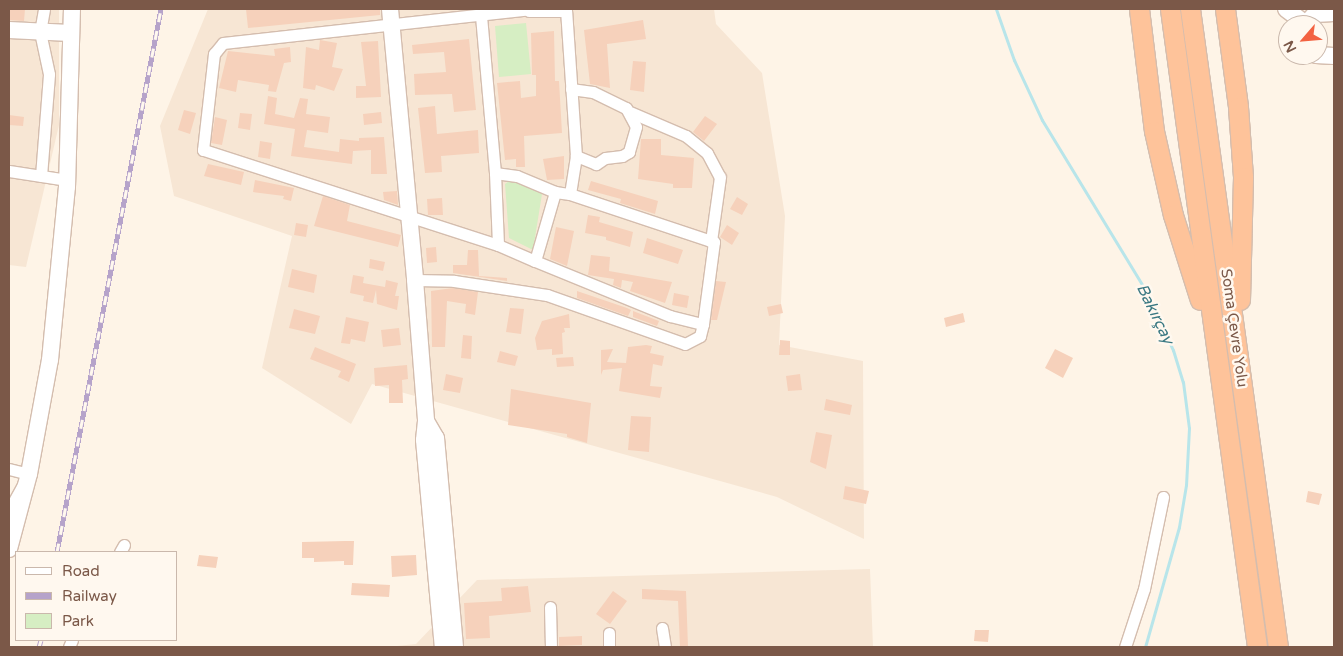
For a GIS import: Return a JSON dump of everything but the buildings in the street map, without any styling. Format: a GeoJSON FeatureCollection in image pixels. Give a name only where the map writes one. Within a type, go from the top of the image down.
{"type":"FeatureCollection","features":[{"type":"Feature","properties":{"kind":"highway"},"geometry":{"type":"LineString","coordinates":[[1139,9],[1154,131],[1173,215],[1198,290],[1220,376]]}},
{"type":"Feature","properties":{"kind":"highway","name":"Soma Çevre Yolu"},"geometry":{"type":"LineString","coordinates":[[1170,9],[1257,647]]}},
{"type":"Feature","properties":{"kind":"highway","name":"Soma Çevre Yolu"},"geometry":{"type":"LineString","coordinates":[[1190,9],[1278,647]]}},
{"type":"Feature","properties":{"kind":"highway"},"geometry":{"type":"LineString","coordinates":[[1225,9],[1238,107],[1243,177],[1239,268],[1245,409]]}},
{"type":"Feature","properties":{"kind":"main road"},"geometry":{"type":"LineString","coordinates":[[9,549],[29,474],[50,360],[67,180],[72,9]]}},
{"type":"Feature","properties":{"kind":"main road"},"geometry":{"type":"LineString","coordinates":[[1314,15],[1334,13]]}},
{"type":"Feature","properties":{"kind":"main road"},"geometry":{"type":"LineString","coordinates":[[390,16],[410,216],[426,421],[424,440],[443,647]]}},
{"type":"Feature","properties":{"kind":"main road"},"geometry":{"type":"LineString","coordinates":[[9,30],[70,33]]}},
{"type":"Feature","properties":{"kind":"main road"},"geometry":{"type":"LineString","coordinates":[[426,421],[436,438],[455,647]]}},
{"type":"Feature","properties":{"kind":"street"},"geometry":{"type":"LineString","coordinates":[[41,176],[49,74],[40,32],[44,9]]}},
{"type":"Feature","properties":{"kind":"street"},"geometry":{"type":"LineString","coordinates":[[570,194],[576,156],[566,11],[529,10],[481,16],[390,16],[223,43],[214,54],[203,150],[498,245],[670,316],[703,324]]}},
{"type":"Feature","properties":{"kind":"street"},"geometry":{"type":"LineString","coordinates":[[481,16],[496,173],[498,245]]}},
{"type":"Feature","properties":{"kind":"street"},"geometry":{"type":"LineString","coordinates":[[571,89],[593,92],[630,112],[686,136],[707,152],[720,177],[711,241]]}},
{"type":"Feature","properties":{"kind":"street"},"geometry":{"type":"LineString","coordinates":[[576,156],[596,164],[605,158],[629,152],[636,127],[630,112]]}},
{"type":"Feature","properties":{"kind":"street"},"geometry":{"type":"LineString","coordinates":[[9,171],[67,180]]}},
{"type":"Feature","properties":{"kind":"street"},"geometry":{"type":"LineString","coordinates":[[415,280],[454,281],[547,295],[685,344],[700,336],[714,242],[570,194],[555,192],[517,176],[496,173]]}},
{"type":"Feature","properties":{"kind":"street"},"geometry":{"type":"LineString","coordinates":[[535,261],[555,192]]}},
{"type":"Feature","properties":{"kind":"street"},"geometry":{"type":"LineString","coordinates":[[9,469],[29,474],[9,510]]}},
{"type":"Feature","properties":{"kind":"street"},"geometry":{"type":"LineString","coordinates":[[1124,647],[1144,589],[1163,497]]}},
{"type":"Feature","properties":{"kind":"street"},"geometry":{"type":"LineString","coordinates":[[550,606],[551,647]]}},
{"type":"Feature","properties":{"kind":"street"},"geometry":{"type":"LineString","coordinates":[[662,628],[664,647]]}},
{"type":"Feature","properties":{"kind":"street"},"geometry":{"type":"LineString","coordinates":[[609,633],[609,647]]}},
{"type":"Feature","properties":{"kind":"shaded area"},"geometry":{"type":"Polygon","coordinates":[[[9,9],[59,9],[59,125],[26,267],[9,265],[9,9]]]}},
{"type":"Feature","properties":{"kind":"shaded area"},"geometry":{"type":"Polygon","coordinates":[[[208,9],[714,9],[716,24],[762,73],[785,216],[779,345],[863,361],[864,539],[777,497],[372,384],[351,424],[262,368],[292,236],[174,196],[160,126],[208,9]]]}},
{"type":"Feature","properties":{"kind":"shaded area"},"geometry":{"type":"Polygon","coordinates":[[[870,569],[873,647],[387,647],[416,644],[477,580],[870,569]]]}},
{"type":"Feature","properties":{"kind":"green space"},"geometry":{"type":"Polygon","coordinates":[[[526,23],[531,74],[499,77],[495,26],[526,23]]]}},
{"type":"Feature","properties":{"kind":"green space"},"geometry":{"type":"Polygon","coordinates":[[[512,179],[542,194],[533,250],[509,238],[505,184],[512,179]]]}},
{"type":"Feature","properties":{"kind":"waterway","name":"Bakırçay"},"geometry":{"type":"LineString","coordinates":[[996,9],[1014,60],[1042,120],[1143,286],[1173,350],[1183,382],[1189,428],[1186,485],[1179,527],[1145,647]]}},
{"type":"Feature","properties":{"kind":"railway"},"geometry":{"type":"LineString","coordinates":[[57,551],[161,9]]}},
{"type":"Feature","properties":{"kind":"railway"},"geometry":{"type":"LineString","coordinates":[[39,647],[41,641]]}}]}
